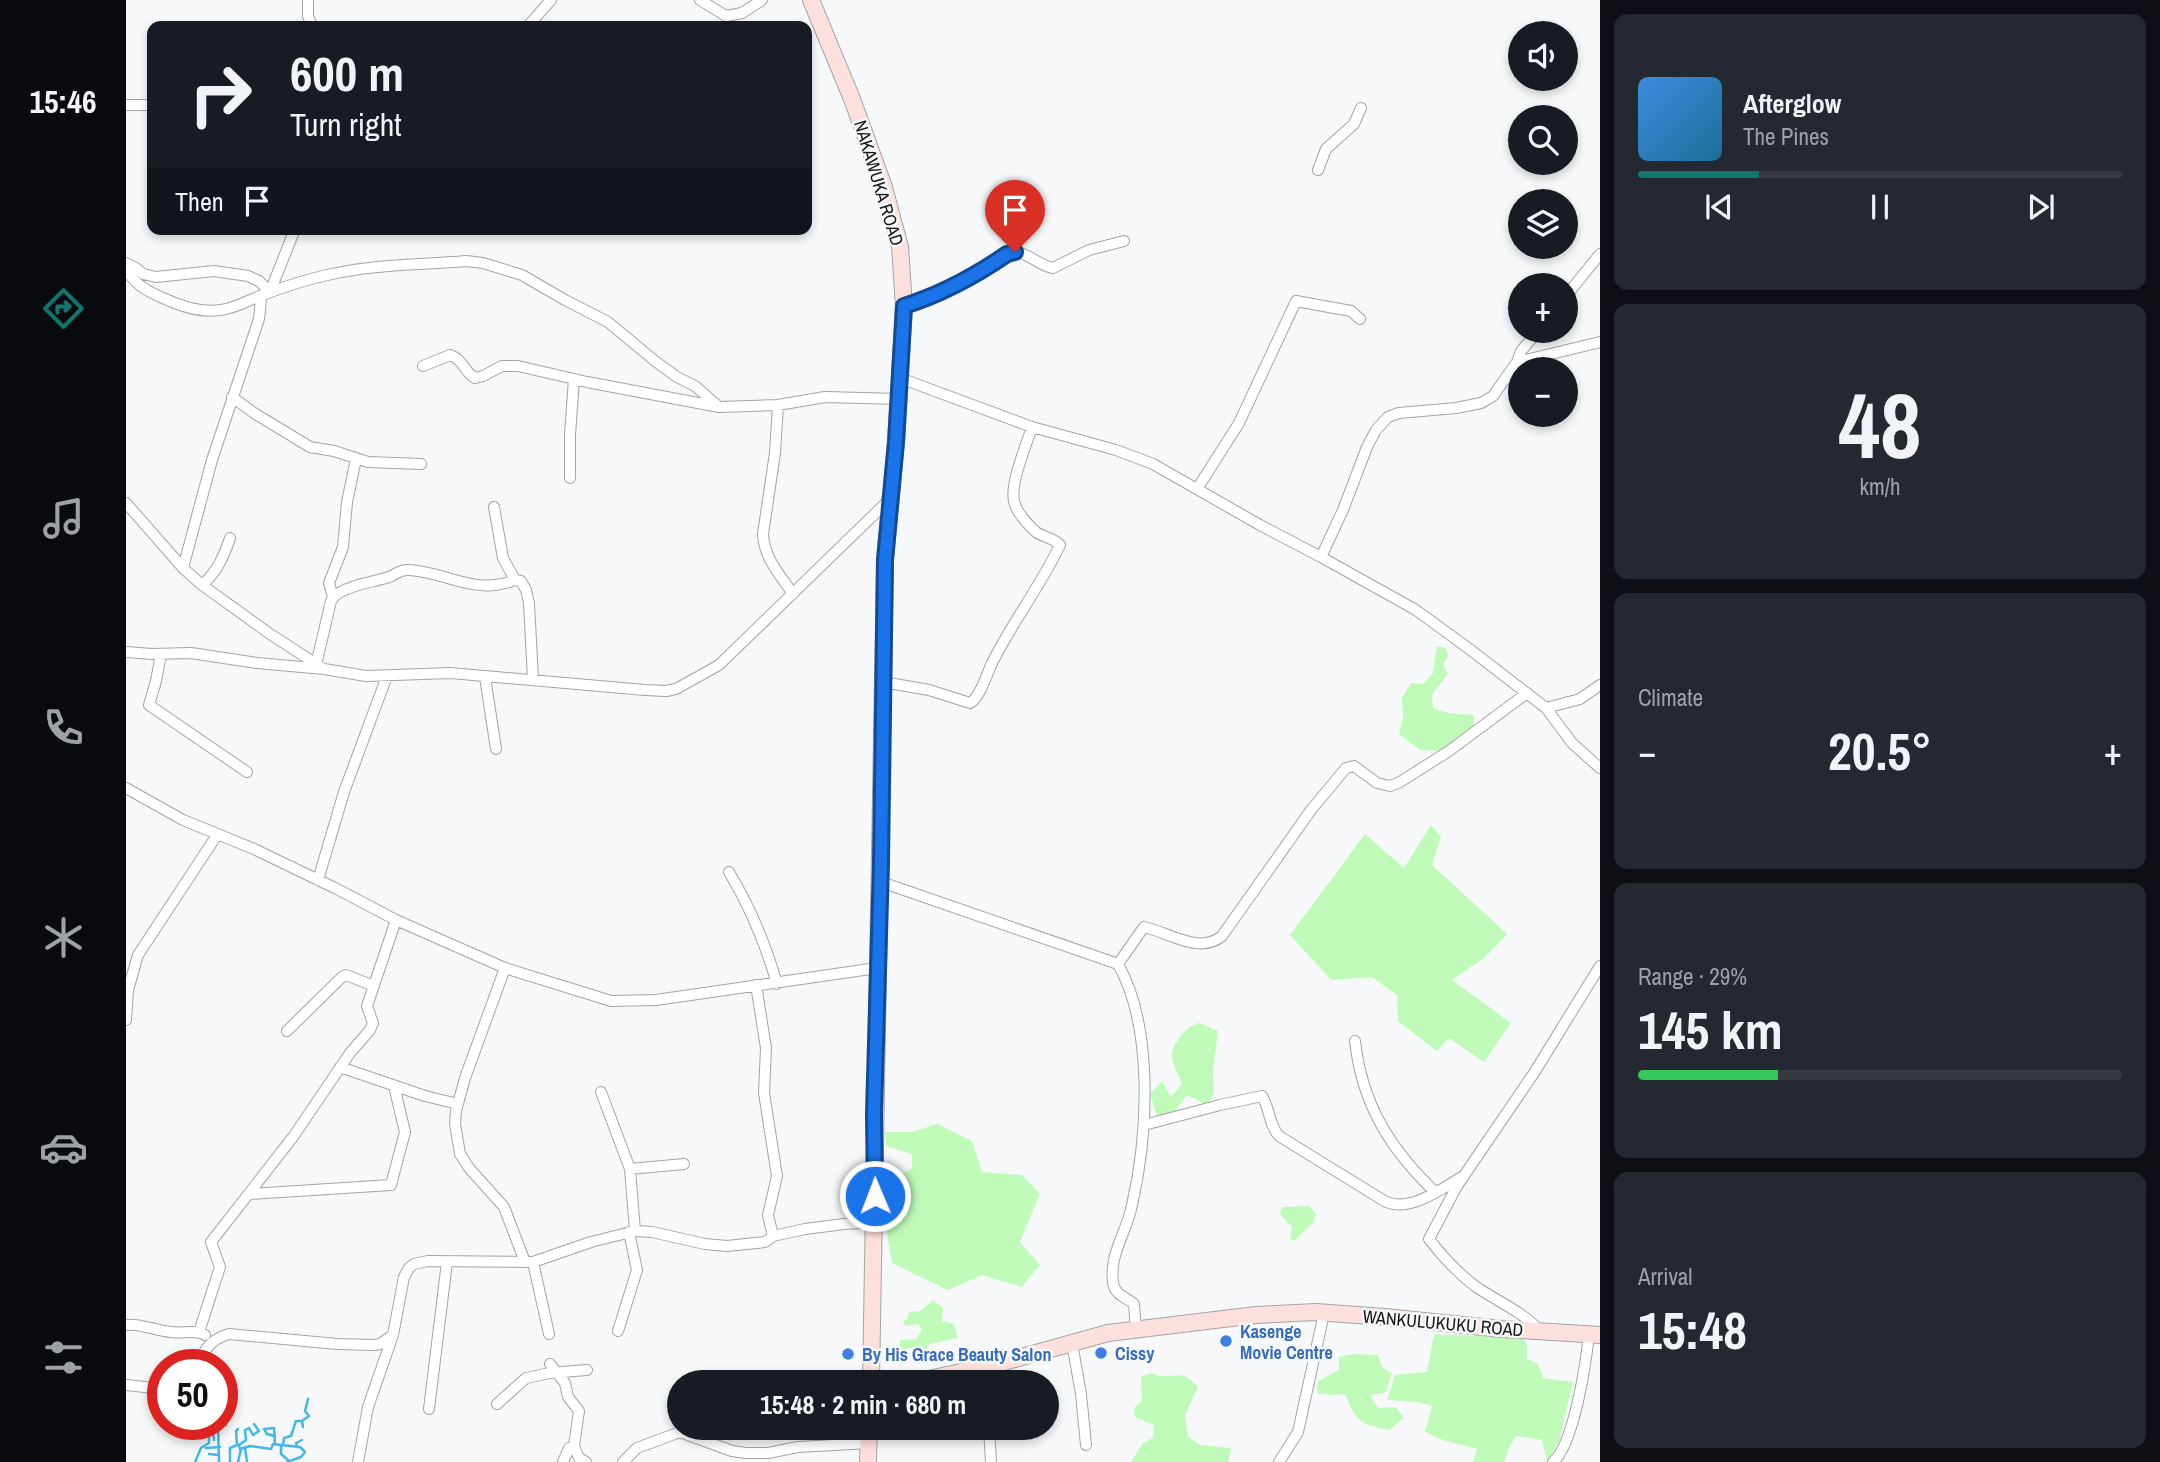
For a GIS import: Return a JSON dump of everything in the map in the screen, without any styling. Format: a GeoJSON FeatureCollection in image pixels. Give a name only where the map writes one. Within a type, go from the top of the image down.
{"type":"FeatureCollection","features":[{"type":"Feature","properties":{"kind":"main road","name":"NAKAWUKA ROAD"},"geometry":{"type":"LineString","coordinates":[[811,0],[852,99],[884,187],[900,247],[904,306],[896,442],[885,560],[871,1370]]}},
{"type":"Feature","properties":{"kind":"main road","name":"WANKULUKUKU ROAD"},"geometry":{"type":"LineString","coordinates":[[970,1370],[1105,1334],[1256,1315],[1324,1313],[1595,1335]]}},
{"type":"Feature","properties":{"kind":"main road"},"geometry":{"type":"LineString","coordinates":[[868,1462],[869,1440]]}},
{"type":"Feature","properties":{"kind":"street"},"geometry":{"type":"LineString","coordinates":[[309,0],[310,21]]}},
{"type":"Feature","properties":{"kind":"street"},"geometry":{"type":"LineString","coordinates":[[532,21],[551,0]]}},
{"type":"Feature","properties":{"kind":"street"},"geometry":{"type":"LineString","coordinates":[[700,0],[726,16],[742,13],[762,0]]}},
{"type":"Feature","properties":{"kind":"street"},"geometry":{"type":"LineString","coordinates":[[126,105],[147,105]]}},
{"type":"Feature","properties":{"kind":"street"},"geometry":{"type":"LineString","coordinates":[[1318,170],[1326,149],[1354,124],[1361,108]]}},
{"type":"Feature","properties":{"kind":"street"},"geometry":{"type":"LineString","coordinates":[[270,292],[293,235]]}},
{"type":"Feature","properties":{"kind":"street"},"geometry":{"type":"LineString","coordinates":[[904,306],[962,283],[1007,254],[1021,253],[1039,264],[1053,268],[1089,250],[1124,241]]}},
{"type":"Feature","properties":{"kind":"street"},"geometry":{"type":"LineString","coordinates":[[1578,281],[1600,254]]}},
{"type":"Feature","properties":{"kind":"street"},"geometry":{"type":"LineString","coordinates":[[126,269],[143,289],[170,302],[190,308],[219,311],[270,292],[331,274],[363,268],[466,261],[505,268],[608,322],[655,361],[695,386],[719,407]]}},
{"type":"Feature","properties":{"kind":"street"},"geometry":{"type":"LineString","coordinates":[[126,263],[143,274],[156,277],[214,271],[248,276],[259,281],[270,292]]}},
{"type":"Feature","properties":{"kind":"street"},"geometry":{"type":"LineString","coordinates":[[183,568],[212,460],[259,319],[261,299],[257,297]]}},
{"type":"Feature","properties":{"kind":"street"},"geometry":{"type":"LineString","coordinates":[[1197,489],[1239,423],[1296,301],[1351,311],[1360,319]]}},
{"type":"Feature","properties":{"kind":"street"},"geometry":{"type":"LineString","coordinates":[[1538,357],[1600,342]]}},
{"type":"Feature","properties":{"kind":"street"},"geometry":{"type":"LineString","coordinates":[[423,366],[450,355],[459,360],[467,374],[475,378],[502,366],[519,366],[719,407],[778,405],[825,397],[899,399]]}},
{"type":"Feature","properties":{"kind":"street"},"geometry":{"type":"LineString","coordinates":[[1321,557],[1343,510],[1367,447],[1376,430],[1388,417],[1399,413],[1456,408],[1481,402],[1493,396],[1508,375]]}},
{"type":"Feature","properties":{"kind":"street"},"geometry":{"type":"LineString","coordinates":[[900,378],[1032,427],[1116,450],[1153,464],[1321,557],[1416,610],[1527,693],[1546,708],[1572,744],[1600,768]]}},
{"type":"Feature","properties":{"kind":"street"},"geometry":{"type":"LineString","coordinates":[[570,478],[574,379]]}},
{"type":"Feature","properties":{"kind":"street"},"geometry":{"type":"LineString","coordinates":[[232,397],[310,447],[334,451],[356,459],[421,464]]}},
{"type":"Feature","properties":{"kind":"street"},"geometry":{"type":"LineString","coordinates":[[778,405],[763,547],[793,594]]}},
{"type":"Feature","properties":{"kind":"street"},"geometry":{"type":"LineString","coordinates":[[883,682],[929,690],[970,703],[976,697],[998,652],[1060,545],[1058,541],[1037,532],[1014,503],[1014,487],[1032,427]]}},
{"type":"Feature","properties":{"kind":"street"},"geometry":{"type":"LineString","coordinates":[[320,667],[333,597],[329,583],[343,547],[347,502],[356,459]]}},
{"type":"Feature","properties":{"kind":"street"},"geometry":{"type":"LineString","coordinates":[[126,652],[191,653],[257,663],[320,667],[366,676],[450,673],[666,691],[676,689],[719,665],[889,500]]}},
{"type":"Feature","properties":{"kind":"street"},"geometry":{"type":"LineString","coordinates":[[126,503],[183,568],[202,585],[320,667]]}},
{"type":"Feature","properties":{"kind":"street"},"geometry":{"type":"LineString","coordinates":[[494,508],[503,558],[515,580]]}},
{"type":"Feature","properties":{"kind":"street"},"geometry":{"type":"LineString","coordinates":[[202,585],[221,561],[229,538]]}},
{"type":"Feature","properties":{"kind":"street"},"geometry":{"type":"LineString","coordinates":[[333,597],[406,570],[469,585],[521,581],[529,603],[533,680]]}},
{"type":"Feature","properties":{"kind":"street"},"geometry":{"type":"LineString","coordinates":[[161,654],[149,705],[247,772]]}},
{"type":"Feature","properties":{"kind":"street"},"geometry":{"type":"LineString","coordinates":[[318,880],[344,792],[387,677]]}},
{"type":"Feature","properties":{"kind":"street"},"geometry":{"type":"LineString","coordinates":[[485,677],[496,749]]}},
{"type":"Feature","properties":{"kind":"street"},"geometry":{"type":"LineString","coordinates":[[1546,708],[1580,699],[1600,685]]}},
{"type":"Feature","properties":{"kind":"street"},"geometry":{"type":"LineString","coordinates":[[1118,964],[1144,927],[1193,943],[1214,942],[1222,936],[1311,810],[1346,768],[1354,766],[1377,783],[1390,786],[1400,782],[1449,751],[1527,693]]}},
{"type":"Feature","properties":{"kind":"street"},"geometry":{"type":"LineString","coordinates":[[126,801],[131,791],[183,820],[254,849],[396,920],[505,968],[611,1001],[656,1000],[877,968]]}},
{"type":"Feature","properties":{"kind":"street"},"geometry":{"type":"LineString","coordinates":[[126,1020],[128,990],[138,955],[217,835]]}},
{"type":"Feature","properties":{"kind":"street"},"geometry":{"type":"LineString","coordinates":[[729,872],[748,905],[771,960],[777,984]]}},
{"type":"Feature","properties":{"kind":"street"},"geometry":{"type":"LineString","coordinates":[[881,882],[1118,964],[1138,1014],[1144,1084],[1144,1125],[1132,1206],[1117,1245],[1112,1281],[1116,1292],[1134,1304],[1136,1330]]}},
{"type":"Feature","properties":{"kind":"street"},"geometry":{"type":"LineString","coordinates":[[199,1332],[220,1267],[211,1242],[293,1137],[340,1067],[370,1030],[373,1023],[367,1006],[396,920]]}},
{"type":"Feature","properties":{"kind":"street"},"geometry":{"type":"LineString","coordinates":[[1541,1332],[1530,1319],[1474,1285],[1429,1239],[1463,1175],[1534,1073],[1600,966]]}},
{"type":"Feature","properties":{"kind":"street"},"geometry":{"type":"LineString","coordinates":[[505,968],[468,1069],[455,1124],[460,1154],[468,1168],[504,1207],[529,1262],[549,1334]]}},
{"type":"Feature","properties":{"kind":"street"},"geometry":{"type":"LineString","coordinates":[[287,1031],[342,977],[346,975],[374,986]]}},
{"type":"Feature","properties":{"kind":"street"},"geometry":{"type":"LineString","coordinates":[[756,985],[766,1048],[764,1093],[777,1175],[768,1215],[773,1236]]}},
{"type":"Feature","properties":{"kind":"street"},"geometry":{"type":"LineString","coordinates":[[1355,1041],[1362,1078],[1388,1139],[1403,1160],[1435,1192]]}},
{"type":"Feature","properties":{"kind":"street"},"geometry":{"type":"LineString","coordinates":[[340,1067],[441,1101],[458,1104]]}},
{"type":"Feature","properties":{"kind":"street"},"geometry":{"type":"LineString","coordinates":[[249,1194],[391,1185],[405,1132],[394,1086]]}},
{"type":"Feature","properties":{"kind":"street"},"geometry":{"type":"LineString","coordinates":[[601,1092],[630,1168],[632,1232],[637,1270],[618,1331]]}},
{"type":"Feature","properties":{"kind":"street"},"geometry":{"type":"LineString","coordinates":[[1144,1125],[1262,1096],[1274,1130],[1279,1136],[1393,1205],[1407,1204],[1435,1192],[1463,1175]]}},
{"type":"Feature","properties":{"kind":"street"},"geometry":{"type":"LineString","coordinates":[[630,1168],[684,1164]]}},
{"type":"Feature","properties":{"kind":"street"},"geometry":{"type":"LineString","coordinates":[[358,1462],[368,1407],[393,1335],[401,1287],[409,1268],[414,1264],[428,1261],[529,1262],[591,1241],[632,1232],[652,1232],[727,1246],[765,1242],[773,1236],[844,1224],[875,1222]]}},
{"type":"Feature","properties":{"kind":"street"},"geometry":{"type":"LineString","coordinates":[[429,1409],[447,1262]]}},
{"type":"Feature","properties":{"kind":"street"},"geometry":{"type":"LineString","coordinates":[[1279,1462],[1300,1425],[1324,1313]]}},
{"type":"Feature","properties":{"kind":"street"},"geometry":{"type":"LineString","coordinates":[[126,1325],[171,1332],[199,1332],[214,1340]]}},
{"type":"Feature","properties":{"kind":"street"},"geometry":{"type":"LineString","coordinates":[[207,1349],[214,1340],[229,1334],[287,1341],[374,1346],[393,1335]]}},
{"type":"Feature","properties":{"kind":"street"},"geometry":{"type":"LineString","coordinates":[[1553,1462],[1565,1445],[1595,1335]]}},
{"type":"Feature","properties":{"kind":"street"},"geometry":{"type":"LineString","coordinates":[[1072,1343],[1086,1445]]}},
{"type":"Feature","properties":{"kind":"street"},"geometry":{"type":"LineString","coordinates":[[550,1364],[565,1383],[568,1397],[579,1411],[574,1446],[579,1458],[586,1462]]}},
{"type":"Feature","properties":{"kind":"street"},"geometry":{"type":"LineString","coordinates":[[993,1365],[993,1370]]}},
{"type":"Feature","properties":{"kind":"street"},"geometry":{"type":"LineString","coordinates":[[498,1404],[526,1378],[587,1370]]}},
{"type":"Feature","properties":{"kind":"street"},"geometry":{"type":"LineString","coordinates":[[126,1385],[147,1387]]}},
{"type":"Feature","properties":{"kind":"street"},"geometry":{"type":"LineString","coordinates":[[623,1462],[637,1448],[667,1437]]}},
{"type":"Feature","properties":{"kind":"street"},"geometry":{"type":"LineString","coordinates":[[702,1440],[732,1451],[768,1453],[843,1440]]}},
{"type":"Feature","properties":{"kind":"street"},"geometry":{"type":"LineString","coordinates":[[990,1440],[991,1462]]}},
{"type":"Feature","properties":{"kind":"street"},"geometry":{"type":"LineString","coordinates":[[563,1462],[569,1448]]}},
{"type":"Feature","properties":{"kind":"green space"},"geometry":{"type":"Polygon","coordinates":[[[1437,646],[1446,648],[1448,656],[1443,666],[1448,674],[1432,694],[1433,708],[1449,713],[1474,715],[1474,727],[1440,751],[1420,750],[1399,734],[1403,718],[1402,698],[1411,683],[1423,684],[1433,673],[1437,646]]]}},
{"type":"Feature","properties":{"kind":"green space"},"geometry":{"type":"Polygon","coordinates":[[[1431,825],[1441,837],[1432,865],[1507,934],[1484,958],[1452,980],[1511,1023],[1484,1062],[1449,1038],[1437,1051],[1398,1021],[1397,995],[1372,977],[1331,980],[1290,935],[1365,834],[1404,868],[1431,825]]]}},
{"type":"Feature","properties":{"kind":"green space"},"geometry":{"type":"Polygon","coordinates":[[[1199,1023],[1218,1031],[1213,1071],[1214,1093],[1207,1105],[1187,1095],[1174,1112],[1157,1116],[1150,1094],[1162,1081],[1171,1097],[1182,1084],[1172,1060],[1173,1049],[1185,1031],[1199,1023]]]}},
{"type":"Feature","properties":{"kind":"green space"},"geometry":{"type":"Polygon","coordinates":[[[937,1124],[972,1141],[982,1172],[1022,1175],[1040,1194],[1020,1242],[1040,1265],[1021,1287],[982,1275],[948,1290],[892,1263],[886,1227],[894,1176],[912,1168],[912,1154],[886,1146],[885,1132],[912,1132],[937,1124]]]}},
{"type":"Feature","properties":{"kind":"green space"},"geometry":{"type":"Polygon","coordinates":[[[1309,1206],[1316,1214],[1313,1223],[1294,1241],[1290,1239],[1292,1227],[1280,1214],[1282,1207],[1309,1206]]]}},
{"type":"Feature","properties":{"kind":"green space"},"geometry":{"type":"Polygon","coordinates":[[[933,1300],[943,1308],[942,1321],[954,1324],[958,1338],[930,1344],[925,1350],[916,1347],[899,1350],[900,1340],[916,1339],[922,1329],[918,1324],[906,1326],[903,1322],[908,1318],[909,1312],[920,1311],[933,1300]]]}},
{"type":"Feature","properties":{"kind":"green space"},"geometry":{"type":"Polygon","coordinates":[[[1434,1334],[1501,1337],[1516,1335],[1525,1342],[1527,1359],[1538,1364],[1543,1378],[1573,1382],[1559,1441],[1547,1462],[1542,1440],[1516,1436],[1504,1462],[1473,1462],[1477,1449],[1425,1432],[1432,1406],[1387,1400],[1395,1375],[1427,1372],[1434,1334]]]}},
{"type":"Feature","properties":{"kind":"green space"},"geometry":{"type":"Polygon","coordinates":[[[1354,1354],[1378,1355],[1382,1367],[1392,1373],[1386,1392],[1370,1395],[1378,1408],[1396,1407],[1404,1418],[1389,1430],[1360,1420],[1352,1411],[1345,1394],[1317,1393],[1318,1381],[1339,1370],[1339,1357],[1354,1354]]]}},
{"type":"Feature","properties":{"kind":"green space"},"geometry":{"type":"Polygon","coordinates":[[[1151,1373],[1184,1376],[1198,1387],[1185,1415],[1188,1436],[1200,1445],[1231,1448],[1228,1462],[1131,1462],[1143,1443],[1153,1438],[1154,1425],[1135,1417],[1134,1408],[1142,1401],[1141,1377],[1151,1373]]]}},
{"type":"Feature","properties":{"kind":"waterway"},"geometry":{"type":"LineString","coordinates":[[303,1427],[302,1421],[309,1416],[305,1411],[308,1399]]}},
{"type":"Feature","properties":{"kind":"waterway"},"geometry":{"type":"LineString","coordinates":[[283,1445],[284,1438],[291,1436],[296,1421],[302,1421]]}},
{"type":"Feature","properties":{"kind":"waterway"},"geometry":{"type":"LineString","coordinates":[[254,1424],[259,1431],[253,1435],[249,1428],[245,1430],[246,1440],[239,1445],[240,1449],[250,1446],[271,1449],[273,1444],[281,1445],[281,1454],[288,1460]]}},
{"type":"Feature","properties":{"kind":"waterway"},"geometry":{"type":"LineString","coordinates":[[275,1436],[267,1434],[264,1429],[274,1428],[275,1444]]}},
{"type":"Feature","properties":{"kind":"waterway"},"geometry":{"type":"LineString","coordinates":[[195,1462],[201,1448],[209,1443],[209,1440]]}},
{"type":"Feature","properties":{"kind":"waterway"},"geometry":{"type":"LineString","coordinates":[[218,1440],[219,1462]]}},
{"type":"Feature","properties":{"kind":"waterway"},"geometry":{"type":"LineString","coordinates":[[230,1462],[230,1448],[237,1445],[237,1440]]}},
{"type":"Feature","properties":{"kind":"waterway"},"geometry":{"type":"LineString","coordinates":[[297,1447],[296,1443],[302,1440]]}},
{"type":"Feature","properties":{"kind":"waterway"},"geometry":{"type":"LineString","coordinates":[[281,1445],[300,1447],[305,1452],[301,1457],[287,1462]]}},
{"type":"Feature","properties":{"kind":"waterway"},"geometry":{"type":"LineString","coordinates":[[206,1448],[220,1447]]}},
{"type":"Feature","properties":{"kind":"waterway"},"geometry":{"type":"LineString","coordinates":[[245,1448],[247,1462]]}},
{"type":"Feature","properties":{"kind":"waterway"},"geometry":{"type":"LineString","coordinates":[[238,1462],[241,1449]]}},
{"type":"Feature","properties":{"kind":"waterway"},"geometry":{"type":"LineString","coordinates":[[209,1454],[219,1455]]}},
{"type":"Feature","properties":{"kind":"place","name":"Kasenge Movie Centre"},"geometry":{"type":"Point","coordinates":[1226,1341]}},
{"type":"Feature","properties":{"kind":"place","name":"Cissy"},"geometry":{"type":"Point","coordinates":[1101,1353]}},
{"type":"Feature","properties":{"kind":"place","name":"By His Grace Beauty Salon"},"geometry":{"type":"Point","coordinates":[848,1354]}},
{"type":"Feature","properties":{"kind":"route"},"geometry":{"type":"LineString","coordinates":[[875,1196],[874,1114],[885,560],[896,442],[904,306],[962,283],[1007,254],[1015,252]]}}]}
